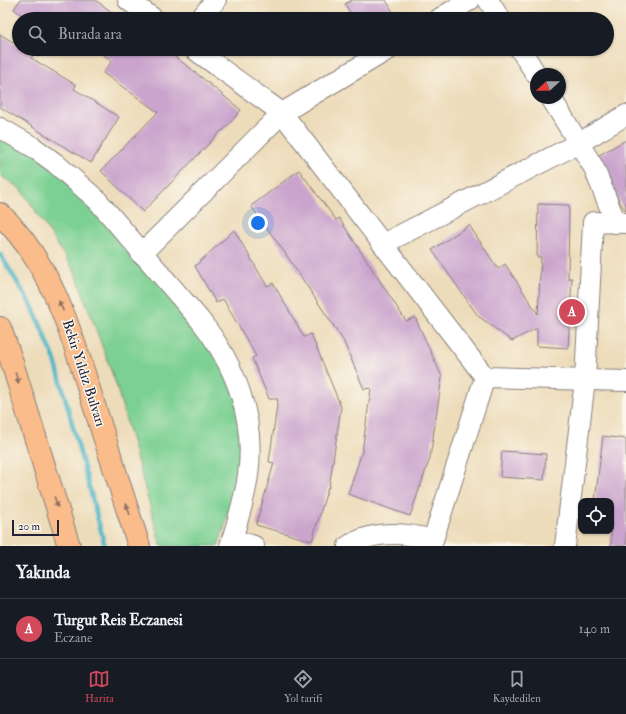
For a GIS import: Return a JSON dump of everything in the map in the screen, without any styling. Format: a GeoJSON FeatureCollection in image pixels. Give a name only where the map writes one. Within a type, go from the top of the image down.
{"type":"FeatureCollection","features":[{"type":"Feature","properties":{"kind":"main road","name":"Bekir Yıldız Bulvarı"},"geometry":{"type":"LineString","coordinates":[[0,214],[33,255],[46,276],[65,315],[139,546]]}},
{"type":"Feature","properties":{"kind":"main road"},"geometry":{"type":"LineString","coordinates":[[0,328],[69,546]]}},
{"type":"Feature","properties":{"kind":"street"},"geometry":{"type":"LineString","coordinates":[[128,0],[144,12]]}},
{"type":"Feature","properties":{"kind":"street"},"geometry":{"type":"LineString","coordinates":[[206,12],[216,0]]}},
{"type":"Feature","properties":{"kind":"street"},"geometry":{"type":"LineString","coordinates":[[450,12],[470,0]]}},
{"type":"Feature","properties":{"kind":"street"},"geometry":{"type":"LineString","coordinates":[[488,0],[496,12]]}},
{"type":"Feature","properties":{"kind":"street"},"geometry":{"type":"LineString","coordinates":[[204,56],[282,113],[485,377]]}},
{"type":"Feature","properties":{"kind":"street"},"geometry":{"type":"LineString","coordinates":[[141,254],[282,113],[377,56]]}},
{"type":"Feature","properties":{"kind":"street"},"geometry":{"type":"LineString","coordinates":[[524,56],[532,68]]}},
{"type":"Feature","properties":{"kind":"street"},"geometry":{"type":"LineString","coordinates":[[555,104],[594,168],[621,223],[593,222],[585,380],[565,546]]}},
{"type":"Feature","properties":{"kind":"street"},"geometry":{"type":"LineString","coordinates":[[383,244],[579,143],[626,115]]}},
{"type":"Feature","properties":{"kind":"street"},"geometry":{"type":"LineString","coordinates":[[0,128],[33,147],[76,181],[112,217],[141,254],[211,335],[231,367],[243,401],[249,438],[248,475],[231,543],[254,546]]}},
{"type":"Feature","properties":{"kind":"street"},"geometry":{"type":"LineString","coordinates":[[485,377],[626,381]]}},
{"type":"Feature","properties":{"kind":"street"},"geometry":{"type":"LineString","coordinates":[[348,546],[363,539],[383,534],[408,534],[432,543],[485,377]]}},
{"type":"Feature","properties":{"kind":"green space"},"geometry":{"type":"Polygon","coordinates":[[[0,129],[59,164],[209,321],[240,407],[242,474],[218,546],[161,546],[116,384],[75,272],[22,190],[0,175],[0,129]]]}},
{"type":"Feature","properties":{"kind":"building"},"geometry":{"type":"Polygon","coordinates":[[[20,0],[95,0],[112,12],[18,12],[14,9],[20,0]]]}},
{"type":"Feature","properties":{"kind":"building"},"geometry":{"type":"Polygon","coordinates":[[[352,0],[386,0],[393,12],[350,12],[345,4],[352,0]]]}},
{"type":"Feature","properties":{"kind":"building"},"geometry":{"type":"Polygon","coordinates":[[[0,34],[12,42],[12,56],[32,56],[31,58],[76,85],[74,89],[119,117],[91,163],[0,107],[0,34]]]}},
{"type":"Feature","properties":{"kind":"building"},"geometry":{"type":"Polygon","coordinates":[[[105,56],[174,56],[241,110],[223,131],[222,130],[143,212],[101,171],[158,112],[103,73],[112,61],[105,56]]]}},
{"type":"Feature","properties":{"kind":"building"},"geometry":{"type":"Polygon","coordinates":[[[626,140],[626,211],[620,203],[599,155],[626,140]]]}},
{"type":"Feature","properties":{"kind":"building"},"geometry":{"type":"Polygon","coordinates":[[[299,170],[336,220],[339,218],[406,321],[415,317],[442,377],[430,458],[410,516],[348,494],[362,452],[371,388],[364,389],[343,340],[285,253],[251,206],[299,170]]]}},
{"type":"Feature","properties":{"kind":"building"},"geometry":{"type":"Polygon","coordinates":[[[538,204],[569,205],[568,278],[572,278],[568,348],[537,346],[537,328],[512,341],[478,316],[432,250],[469,225],[498,269],[505,264],[538,314],[541,257],[537,257],[538,204]]]}},
{"type":"Feature","properties":{"kind":"building"},"geometry":{"type":"Polygon","coordinates":[[[234,230],[267,286],[273,283],[304,337],[311,334],[341,407],[329,488],[328,487],[312,541],[256,525],[274,463],[269,462],[278,399],[269,399],[252,358],[256,356],[223,299],[216,303],[195,266],[234,230]]]}},
{"type":"Feature","properties":{"kind":"building"},"geometry":{"type":"Polygon","coordinates":[[[603,436],[626,439],[626,546],[611,546],[611,534],[614,534],[614,498],[595,498],[603,436]]]}},
{"type":"Feature","properties":{"kind":"building"},"geometry":{"type":"Polygon","coordinates":[[[502,451],[546,454],[544,480],[500,477],[502,451]]]}},
{"type":"Feature","properties":{"kind":"waterway"},"geometry":{"type":"LineString","coordinates":[[0,254],[33,308],[55,360],[105,546]]}},
{"type":"Feature","properties":{"kind":"place","name":"Turgut Reis Eczanesi"},"geometry":{"type":"Point","coordinates":[572,312]}}]}
